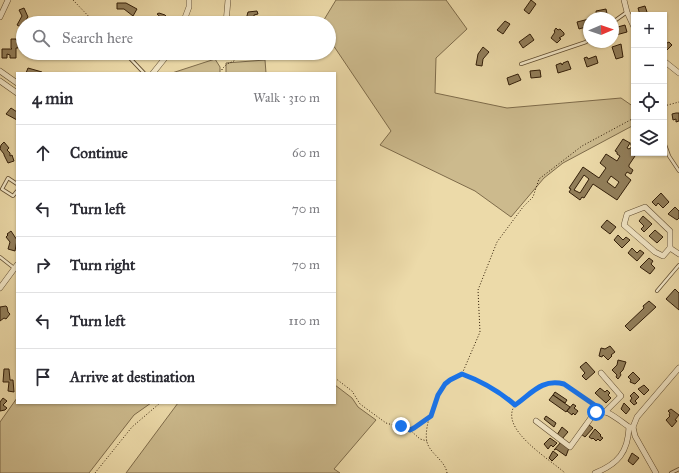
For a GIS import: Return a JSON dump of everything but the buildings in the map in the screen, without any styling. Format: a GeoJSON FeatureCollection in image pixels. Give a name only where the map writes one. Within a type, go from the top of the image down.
{"type":"FeatureCollection","features":[{"type":"Feature","properties":{"kind":"street"},"geometry":{"type":"LineString","coordinates":[[0,17],[8,0]]}},
{"type":"Feature","properties":{"kind":"street"},"geometry":{"type":"LineString","coordinates":[[186,16],[189,7],[189,0]]}},
{"type":"Feature","properties":{"kind":"street"},"geometry":{"type":"LineString","coordinates":[[227,16],[228,0]]}},
{"type":"Feature","properties":{"kind":"street"},"geometry":{"type":"LineString","coordinates":[[624,0],[631,20]]}},
{"type":"Feature","properties":{"kind":"street"},"geometry":{"type":"LineString","coordinates":[[155,72],[164,60]]}},
{"type":"Feature","properties":{"kind":"street"},"geometry":{"type":"LineString","coordinates":[[667,63],[679,72]]}},
{"type":"Feature","properties":{"kind":"street"},"geometry":{"type":"LineString","coordinates":[[0,71],[16,81]]}},
{"type":"Feature","properties":{"kind":"street"},"geometry":{"type":"LineString","coordinates":[[0,82],[16,92]]}},
{"type":"Feature","properties":{"kind":"street"},"geometry":{"type":"LineString","coordinates":[[645,207],[670,231],[670,248],[663,256],[655,252],[624,225],[627,214],[645,207]]}},
{"type":"Feature","properties":{"kind":"street"},"geometry":{"type":"LineString","coordinates":[[670,248],[679,254]]}},
{"type":"Feature","properties":{"kind":"street"},"geometry":{"type":"LineString","coordinates":[[1,286],[16,267]]}},
{"type":"Feature","properties":{"kind":"street"},"geometry":{"type":"LineString","coordinates":[[595,473],[605,469],[618,460],[627,443],[631,427],[679,368]]}},
{"type":"Feature","properties":{"kind":"street"},"geometry":{"type":"LineString","coordinates":[[602,373],[621,396],[606,412]]}},
{"type":"Feature","properties":{"kind":"street"},"geometry":{"type":"LineString","coordinates":[[536,421],[570,447],[596,412],[599,410],[606,412],[631,427],[656,473]]}},
{"type":"Feature","properties":{"kind":"lane"},"geometry":{"type":"LineString","coordinates":[[619,18],[627,12]]}},
{"type":"Feature","properties":{"kind":"lane"},"geometry":{"type":"LineString","coordinates":[[521,64],[583,43]]}},
{"type":"Feature","properties":{"kind":"lane"},"geometry":{"type":"LineString","coordinates":[[132,60],[143,72]]}},
{"type":"Feature","properties":{"kind":"lane"},"geometry":{"type":"LineString","coordinates":[[667,150],[679,171]]}},
{"type":"Feature","properties":{"kind":"lane"},"geometry":{"type":"LineString","coordinates":[[16,183],[8,178],[2,189],[13,196],[16,192]]}},
{"type":"Feature","properties":{"kind":"lane"},"geometry":{"type":"LineString","coordinates":[[0,257],[16,267]]}},
{"type":"Feature","properties":{"kind":"lane"},"geometry":{"type":"LineString","coordinates":[[657,291],[679,265]]}},
{"type":"Feature","properties":{"kind":"lane"},"geometry":{"type":"LineString","coordinates":[[671,473],[679,469]]}},
{"type":"Feature","properties":{"kind":"path"},"geometry":{"type":"LineString","coordinates":[[73,0],[88,16]]}},
{"type":"Feature","properties":{"kind":"path"},"geometry":{"type":"LineString","coordinates":[[222,72],[222,70],[235,60]]}},
{"type":"Feature","properties":{"kind":"path"},"geometry":{"type":"LineString","coordinates":[[667,105],[679,102]]}},
{"type":"Feature","properties":{"kind":"path"},"geometry":{"type":"LineString","coordinates":[[447,473],[443,463],[429,447],[427,441],[427,429],[438,395],[445,384],[462,374],[480,332],[478,290],[497,242],[523,207],[534,197],[539,178],[582,146],[631,120]]}},
{"type":"Feature","properties":{"kind":"path"},"geometry":{"type":"LineString","coordinates":[[462,374],[480,382],[506,397],[515,405]]}},
{"type":"Feature","properties":{"kind":"path"},"geometry":{"type":"LineString","coordinates":[[336,379],[355,394],[360,404],[386,423],[410,430],[420,440],[427,441]]}},
{"type":"Feature","properties":{"kind":"path"},"geometry":{"type":"LineString","coordinates":[[565,473],[536,451],[517,429],[511,417],[511,410],[515,405],[545,383],[558,382],[568,386],[596,406],[599,410]]}},
{"type":"Feature","properties":{"kind":"path"},"geometry":{"type":"LineString","coordinates":[[94,473],[132,428],[159,404]]}},
{"type":"Feature","properties":{"kind":"path"},"geometry":{"type":"LineString","coordinates":[[410,430],[431,416]]}},
{"type":"Feature","properties":{"kind":"shaded area"},"geometry":{"type":"Polygon","coordinates":[[[336,0],[446,0],[467,29],[436,58],[435,93],[507,108],[621,98],[631,105],[631,127],[563,163],[544,178],[511,217],[475,191],[380,145],[391,131],[336,49],[336,16],[326,16],[336,0]]]}},
{"type":"Feature","properties":{"kind":"shaded area"},"geometry":{"type":"Polygon","coordinates":[[[212,60],[216,60],[220,67],[220,72],[175,72],[212,60]]]}},
{"type":"Feature","properties":{"kind":"shaded area"},"geometry":{"type":"Polygon","coordinates":[[[265,60],[266,72],[226,72],[226,63],[265,60]]]}},
{"type":"Feature","properties":{"kind":"shaded area"},"geometry":{"type":"Polygon","coordinates":[[[336,386],[352,398],[358,407],[376,420],[334,469],[340,473],[126,473],[177,404],[336,404],[336,386]]]}},
{"type":"Feature","properties":{"kind":"shaded area"},"geometry":{"type":"Polygon","coordinates":[[[16,399],[16,404],[150,404],[134,415],[89,473],[0,473],[0,422],[16,399]]]}},
{"type":"Feature","properties":{"kind":"route"},"geometry":{"type":"LineString","coordinates":[[401,426],[410,430],[431,416],[438,395],[445,384],[462,374],[471,377],[506,397],[515,405],[545,383],[558,382],[568,386],[596,406],[599,410],[596,412]]}}]}
